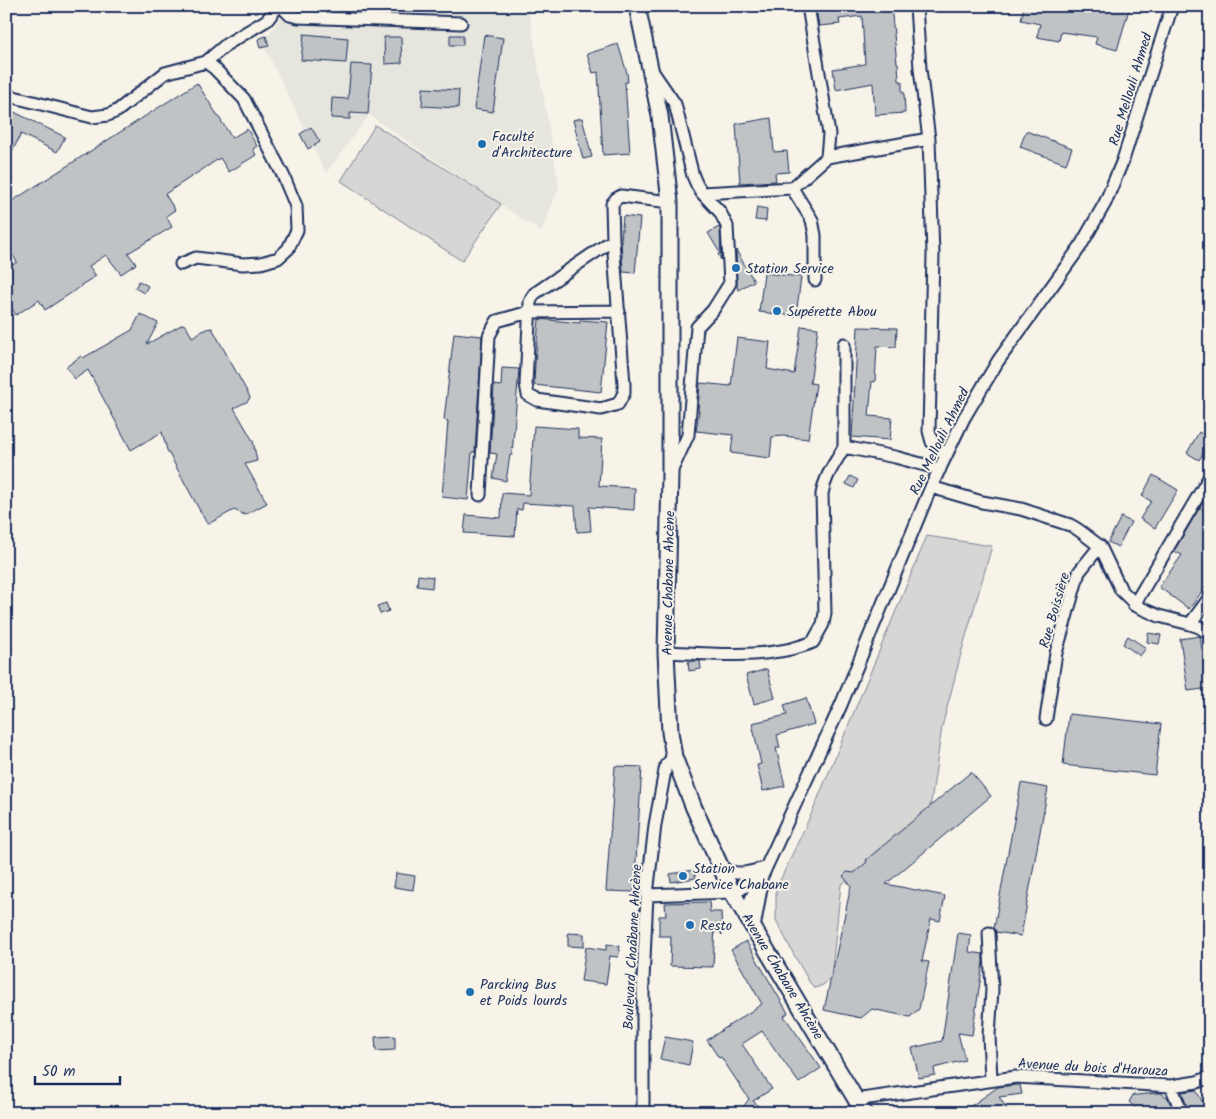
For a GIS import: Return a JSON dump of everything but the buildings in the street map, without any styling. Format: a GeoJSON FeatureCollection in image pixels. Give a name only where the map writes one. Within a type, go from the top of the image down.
{"type":"FeatureCollection","features":[{"type":"Feature","properties":{"kind":"main road","name":"Avenue Chabane Ahcène"},"geometry":{"type":"LineString","coordinates":[[637,6],[660,116],[670,202],[670,474],[666,652],[670,732],[674,757],[694,808],[732,892],[864,1113]]}},
{"type":"Feature","properties":{"kind":"street"},"geometry":{"type":"LineString","coordinates":[[6,95],[92,117],[108,116],[117,111],[164,73],[206,62],[227,44],[267,20],[280,6],[290,15],[298,17],[461,23]]}},
{"type":"Feature","properties":{"kind":"street"},"geometry":{"type":"LineString","coordinates":[[808,6],[829,134],[827,157]]}},
{"type":"Feature","properties":{"kind":"street"},"geometry":{"type":"LineString","coordinates":[[916,6],[920,69],[929,139],[934,254],[929,431],[932,442],[946,456]]}},
{"type":"Feature","properties":{"kind":"street","name":"Rue Mellouli Ahmed"},"geometry":{"type":"LineString","coordinates":[[746,915],[751,899],[842,705],[932,487],[964,418],[998,361],[1080,247],[1105,202],[1123,160],[1172,6]]}},
{"type":"Feature","properties":{"kind":"street"},"geometry":{"type":"LineString","coordinates":[[181,264],[196,258],[243,264],[261,263],[278,258],[288,249],[297,230],[296,206],[283,175],[244,99],[206,62]]}},
{"type":"Feature","properties":{"kind":"street"},"geometry":{"type":"LineString","coordinates":[[650,68],[676,104],[693,176],[697,185],[702,194],[720,212],[727,226],[730,283],[713,310],[697,327],[688,435],[670,474]]}},
{"type":"Feature","properties":{"kind":"street"},"geometry":{"type":"LineString","coordinates":[[702,194],[792,188],[827,157],[929,139]]}},
{"type":"Feature","properties":{"kind":"street"},"geometry":{"type":"LineString","coordinates":[[792,188],[812,220],[815,235],[815,280]]}},
{"type":"Feature","properties":{"kind":"street"},"geometry":{"type":"LineString","coordinates":[[613,240],[534,294],[530,302],[526,384],[528,395],[537,400],[601,409],[618,404],[624,393],[624,384],[612,204],[621,196],[670,202]]}},
{"type":"Feature","properties":{"kind":"street"},"geometry":{"type":"LineString","coordinates":[[480,495],[489,336],[497,321],[529,312],[619,311]]}},
{"type":"Feature","properties":{"kind":"street"},"geometry":{"type":"LineString","coordinates":[[666,652],[754,654],[790,649],[813,642],[819,634],[825,613],[822,494],[824,483],[844,447],[844,344]]}},
{"type":"Feature","properties":{"kind":"street"},"geometry":{"type":"LineString","coordinates":[[844,447],[895,457],[940,469]]}},
{"type":"Feature","properties":{"kind":"street"},"geometry":{"type":"LineString","coordinates":[[1134,605],[1210,476]]}},
{"type":"Feature","properties":{"kind":"street"},"geometry":{"type":"LineString","coordinates":[[932,487],[982,502],[1020,509],[1077,528],[1100,546],[1121,590],[1134,605],[1159,616],[1190,624],[1210,634]]}},
{"type":"Feature","properties":{"kind":"street","name":"Rue Boissière"},"geometry":{"type":"LineString","coordinates":[[1046,719],[1056,653],[1079,572],[1100,546]]}},
{"type":"Feature","properties":{"kind":"street"},"geometry":{"type":"LineString","coordinates":[[1190,624],[1210,597]]}},
{"type":"Feature","properties":{"kind":"street","name":"Boulevard Chaâbane Ahcène"},"geometry":{"type":"LineString","coordinates":[[643,1113],[643,980],[646,896],[655,824],[666,765],[674,757]]}},
{"type":"Feature","properties":{"kind":"street"},"geometry":{"type":"LineString","coordinates":[[721,869],[735,874],[764,871]]}},
{"type":"Feature","properties":{"kind":"street"},"geometry":{"type":"LineString","coordinates":[[646,896],[738,891],[764,871]]}},
{"type":"Feature","properties":{"kind":"street"},"geometry":{"type":"LineString","coordinates":[[754,928],[764,871]]}},
{"type":"Feature","properties":{"kind":"street"},"geometry":{"type":"LineString","coordinates":[[989,932],[992,990],[989,1035],[991,1080]]}},
{"type":"Feature","properties":{"kind":"street","name":"Avenue du bois d'Harouza"},"geometry":{"type":"LineString","coordinates":[[856,1100],[1016,1077],[1171,1086],[1197,1082],[1210,1077]]}},
{"type":"Feature","properties":{"kind":"street"},"geometry":{"type":"LineString","coordinates":[[1171,1086],[1182,1113]]}},
{"type":"Feature","properties":{"kind":"shaded area","name":"Faculté d'Architecture"},"geometry":{"type":"Polygon","coordinates":[[[288,6],[528,6],[559,187],[541,232],[369,115],[326,173],[261,40],[271,32],[288,6]]]}},
{"type":"Feature","properties":{"kind":"shaded area"},"geometry":{"type":"Polygon","coordinates":[[[375,125],[501,204],[462,261],[341,181],[375,125]]]}},
{"type":"Feature","properties":{"kind":"shaded area"},"geometry":{"type":"Polygon","coordinates":[[[927,536],[992,546],[942,727],[930,809],[841,885],[831,978],[823,985],[815,988],[810,983],[776,920],[776,889],[814,808],[927,536]]]}},
{"type":"Feature","properties":{"kind":"place","name":"Faculté d'Architecture"},"geometry":{"type":"Point","coordinates":[482,144]}},
{"type":"Feature","properties":{"kind":"place","name":"Station Service"},"geometry":{"type":"Point","coordinates":[736,268]}},
{"type":"Feature","properties":{"kind":"place","name":"Supérette Abou"},"geometry":{"type":"Point","coordinates":[777,311]}},
{"type":"Feature","properties":{"kind":"place","name":"Station Service Chabane"},"geometry":{"type":"Point","coordinates":[683,876]}},
{"type":"Feature","properties":{"kind":"place","name":"Resto"},"geometry":{"type":"Point","coordinates":[690,925]}},
{"type":"Feature","properties":{"kind":"place","name":"Parcking Bus et Poids lourds"},"geometry":{"type":"Point","coordinates":[470,992]}}]}
